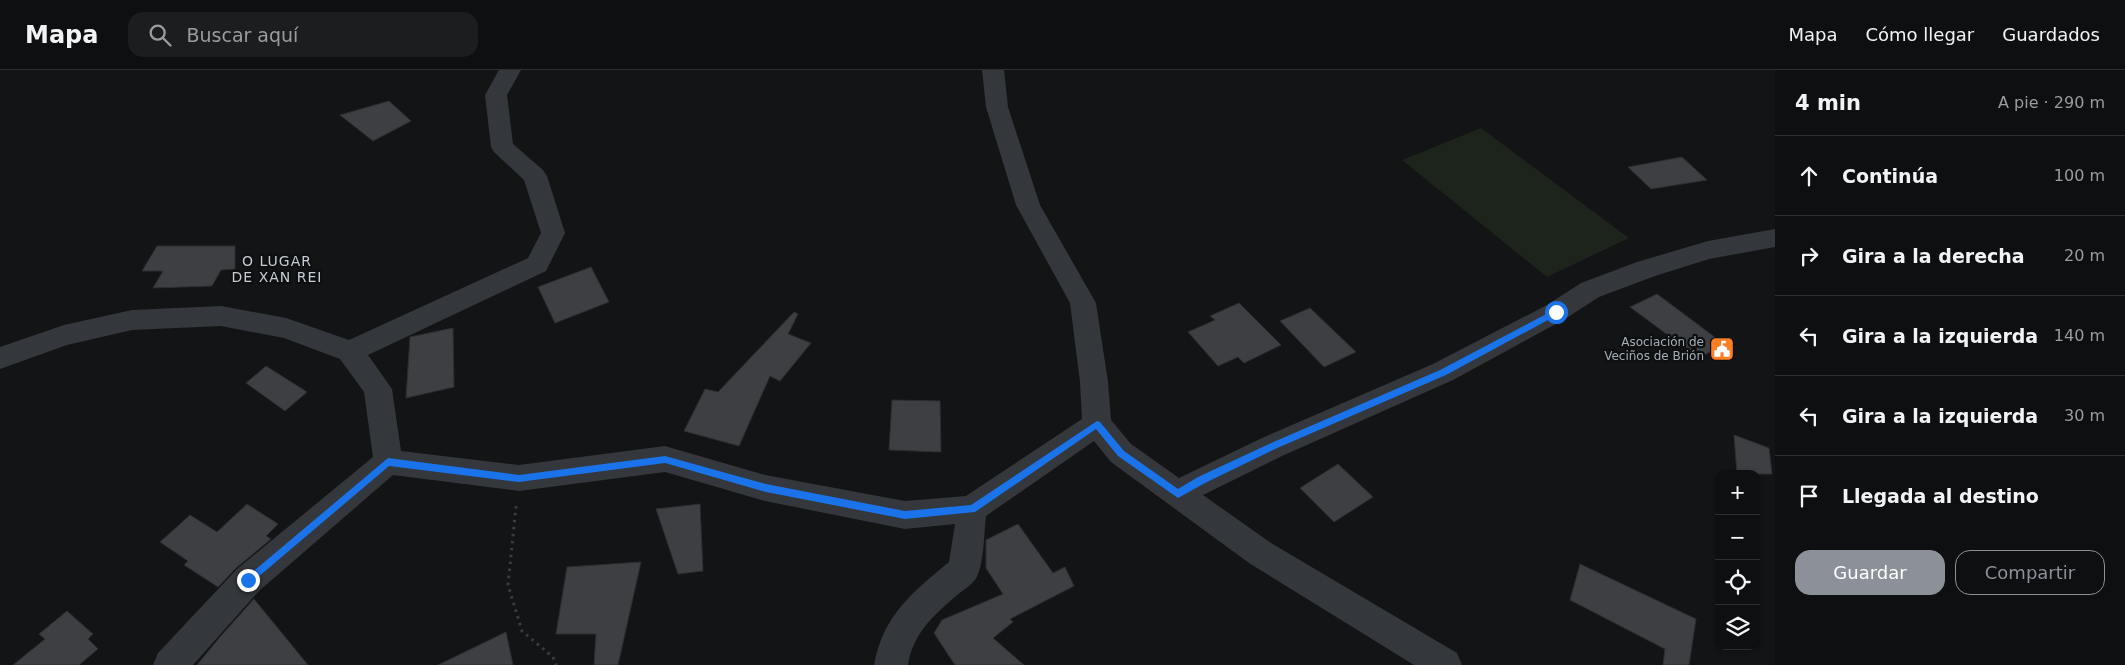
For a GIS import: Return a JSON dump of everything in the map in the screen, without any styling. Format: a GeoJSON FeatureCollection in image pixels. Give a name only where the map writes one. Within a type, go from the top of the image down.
{"type":"FeatureCollection","features":[{"type":"Feature","properties":{"kind":"street"},"geometry":{"type":"LineString","coordinates":[[350,351],[537,264],[553,233],[535,176],[502,147],[496,95],[510,70]]}},
{"type":"Feature","properties":{"kind":"street"},"geometry":{"type":"LineString","coordinates":[[993,70],[997,107],[1028,205],[1083,303],[1094,382],[1097,424],[1121,454],[1260,552],[1445,665]]}},
{"type":"Feature","properties":{"kind":"street"},"geometry":{"type":"LineString","coordinates":[[1178,494],[1201,480],[1272,446],[1443,372],[1556,312],[1590,290],[1646,269],[1708,250],[1775,238]]}},
{"type":"Feature","properties":{"kind":"street"},"geometry":{"type":"LineString","coordinates":[[0,358],[64,334],[132,320],[221,316],[286,328],[350,351],[378,389],[388,462]]}},
{"type":"Feature","properties":{"kind":"street"},"geometry":{"type":"LineString","coordinates":[[170,665],[248,580],[388,462],[519,478],[665,460],[766,488],[905,515],[972,509],[1097,424]]}},
{"type":"Feature","properties":{"kind":"street"},"geometry":{"type":"LineString","coordinates":[[891,665],[891,652],[910,617],[964,569],[972,509]]}},
{"type":"Feature","properties":{"kind":"path"},"geometry":{"type":"LineString","coordinates":[[519,478],[508,585],[522,630],[553,657],[556,665]]}},
{"type":"Feature","properties":{"kind":"shaded area"},"geometry":{"type":"Polygon","coordinates":[[[1481,128],[1629,238],[1547,277],[1402,160],[1481,128]]]}},
{"type":"Feature","properties":{"kind":"building"},"geometry":{"type":"Polygon","coordinates":[[[389,101],[411,121],[373,141],[340,115],[389,101]]]}},
{"type":"Feature","properties":{"kind":"building"},"geometry":{"type":"Polygon","coordinates":[[[1682,157],[1707,180],[1651,189],[1628,167],[1682,157]]]}},
{"type":"Feature","properties":{"kind":"building"},"geometry":{"type":"Polygon","coordinates":[[[157,246],[235,246],[235,269],[221,270],[212,286],[153,288],[163,271],[142,271],[157,246]]]}},
{"type":"Feature","properties":{"kind":"building"},"geometry":{"type":"Polygon","coordinates":[[[591,267],[609,302],[555,323],[538,287],[591,267]]]}},
{"type":"Feature","properties":{"kind":"building"},"geometry":{"type":"Polygon","coordinates":[[[1657,294],[1724,344],[1699,358],[1630,307],[1657,294]]]}},
{"type":"Feature","properties":{"kind":"building"},"geometry":{"type":"Polygon","coordinates":[[[1239,303],[1281,345],[1244,363],[1238,357],[1218,366],[1188,332],[1215,320],[1210,316],[1239,303]]]}},
{"type":"Feature","properties":{"kind":"building"},"geometry":{"type":"Polygon","coordinates":[[[1310,308],[1356,352],[1324,367],[1280,321],[1310,308]]]}},
{"type":"Feature","properties":{"kind":"building"},"geometry":{"type":"Polygon","coordinates":[[[794,312],[798,314],[788,334],[811,343],[780,381],[770,376],[739,446],[684,431],[705,389],[718,392],[794,312]]]}},
{"type":"Feature","properties":{"kind":"building"},"geometry":{"type":"Polygon","coordinates":[[[453,328],[454,387],[406,398],[410,337],[453,328]]]}},
{"type":"Feature","properties":{"kind":"building"},"geometry":{"type":"Polygon","coordinates":[[[266,366],[307,392],[285,411],[246,383],[266,366]]]}},
{"type":"Feature","properties":{"kind":"building"},"geometry":{"type":"Polygon","coordinates":[[[892,400],[940,401],[941,452],[889,450],[892,400]]]}},
{"type":"Feature","properties":{"kind":"building"},"geometry":{"type":"Polygon","coordinates":[[[1734,435],[1769,448],[1772,474],[1760,474],[1760,470],[1737,470],[1734,435]]]}},
{"type":"Feature","properties":{"kind":"building"},"geometry":{"type":"Polygon","coordinates":[[[1338,464],[1373,497],[1334,522],[1300,488],[1338,464]]]}},
{"type":"Feature","properties":{"kind":"building"},"geometry":{"type":"Polygon","coordinates":[[[247,504],[278,524],[266,536],[271,539],[236,568],[218,587],[184,565],[188,561],[160,542],[190,515],[217,532],[247,504]]]}},
{"type":"Feature","properties":{"kind":"building"},"geometry":{"type":"Polygon","coordinates":[[[700,504],[703,571],[678,574],[656,509],[700,504]]]}},
{"type":"Feature","properties":{"kind":"building"},"geometry":{"type":"Polygon","coordinates":[[[1018,524],[1053,573],[1065,567],[1074,586],[1010,619],[1013,622],[993,638],[1024,665],[955,665],[934,633],[942,620],[1003,594],[986,568],[986,540],[1018,524]]]}},
{"type":"Feature","properties":{"kind":"building"},"geometry":{"type":"Polygon","coordinates":[[[641,562],[618,665],[594,665],[596,634],[556,634],[567,567],[641,562]]]}},
{"type":"Feature","properties":{"kind":"building"},"geometry":{"type":"Polygon","coordinates":[[[1580,564],[1696,619],[1689,665],[1663,665],[1665,649],[1570,600],[1580,564]]]}},
{"type":"Feature","properties":{"kind":"building"},"geometry":{"type":"Polygon","coordinates":[[[254,599],[308,665],[197,665],[220,637],[254,599]]]}},
{"type":"Feature","properties":{"kind":"building"},"geometry":{"type":"Polygon","coordinates":[[[67,611],[93,634],[88,639],[98,649],[79,665],[13,665],[45,639],[39,634],[67,611]]]}},
{"type":"Feature","properties":{"kind":"building"},"geometry":{"type":"Polygon","coordinates":[[[506,632],[513,665],[438,665],[506,632]]]}},
{"type":"Feature","properties":{"kind":"place","name":"Asociación de Veciños de Brión"},"geometry":{"type":"Point","coordinates":[1722,349]}},
{"type":"Feature","properties":{"kind":"district","name":"O LUGAR DE XAN REI"},"geometry":{"type":"Point","coordinates":[277,270]}},
{"type":"Feature","properties":{"kind":"route"},"geometry":{"type":"LineString","coordinates":[[248,580],[388,462],[519,478],[665,460],[766,488],[905,515],[972,509],[1097,424],[1121,454],[1178,494],[1201,480],[1272,446],[1443,372],[1556,312]]}}]}
